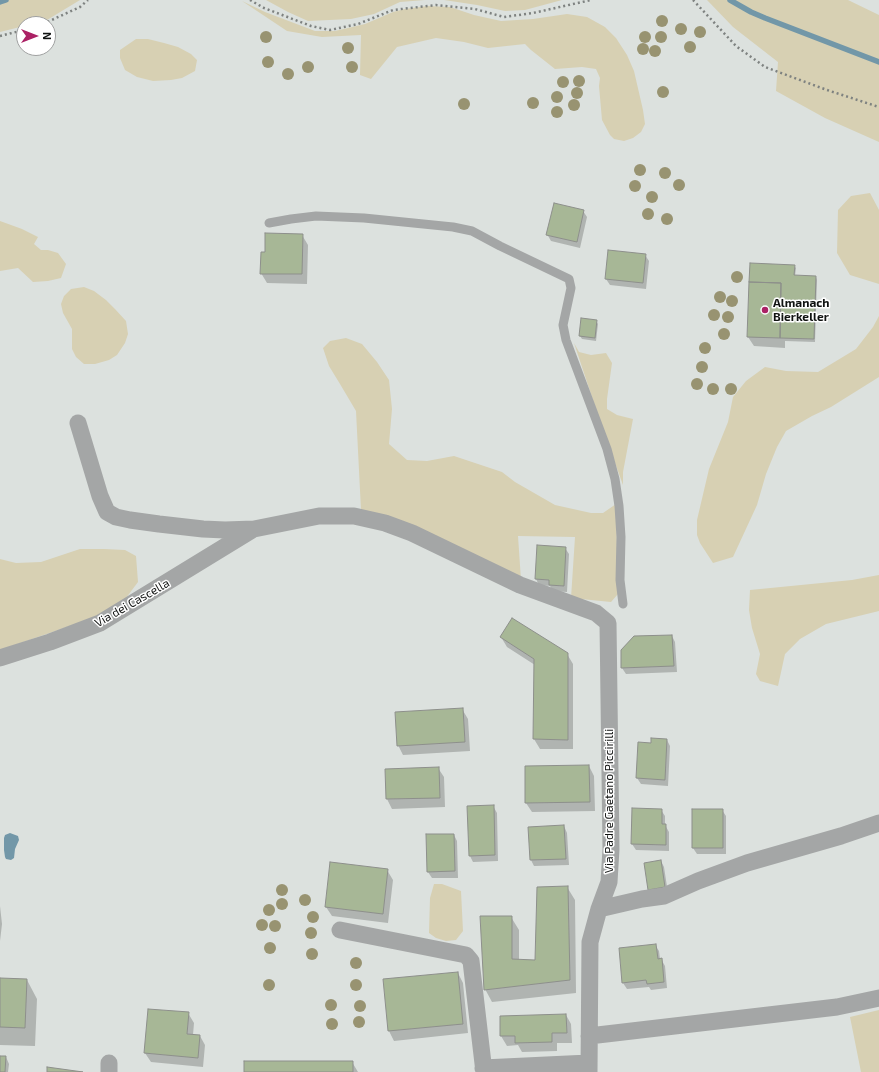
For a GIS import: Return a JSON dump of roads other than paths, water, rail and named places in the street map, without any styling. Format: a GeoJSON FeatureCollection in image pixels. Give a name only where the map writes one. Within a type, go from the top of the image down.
{"type":"FeatureCollection","features":[{"type":"Feature","properties":{"kind":"street"},"geometry":{"type":"LineString","coordinates":[[78,423],[100,496],[107,512],[116,517],[159,524],[203,529],[254,529]]}},
{"type":"Feature","properties":{"kind":"street","name":"Via Padre Gaetano Piccirilli"},"geometry":{"type":"LineString","coordinates":[[254,529],[319,516],[354,516],[385,524],[412,533],[520,585],[596,613],[608,623],[611,849],[609,882],[598,909],[590,942],[589,1068]]}},
{"type":"Feature","properties":{"kind":"street","name":"Via dei Cascella"},"geometry":{"type":"LineString","coordinates":[[0,658],[50,642],[100,623],[254,529]]}},
{"type":"Feature","properties":{"kind":"street"},"geometry":{"type":"LineString","coordinates":[[598,909],[642,899],[664,896],[698,881],[746,863],[841,836],[879,823]]}},
{"type":"Feature","properties":{"kind":"street"},"geometry":{"type":"LineString","coordinates":[[340,930],[466,954],[471,961],[484,1070],[589,1068]]}},
{"type":"Feature","properties":{"kind":"street"},"geometry":{"type":"LineString","coordinates":[[589,1036],[837,1007],[879,998]]}},
{"type":"Feature","properties":{"kind":"lane"},"geometry":{"type":"LineString","coordinates":[[269,223],[291,218],[316,216],[364,218],[453,227],[472,231],[569,279],[571,288],[563,325],[566,340],[607,449],[614,479],[619,506],[622,537],[620,580],[623,604]]}},
{"type":"Feature","properties":{"kind":"water"},"geometry":{"type":"Polygon","coordinates":[[[10,833],[18,836],[19,840],[15,849],[14,858],[11,860],[6,859],[4,850],[5,835],[10,833]]]}},
{"type":"Feature","properties":{"kind":"waterway"},"geometry":{"type":"LineString","coordinates":[[0,2],[6,0]]}},
{"type":"Feature","properties":{"kind":"waterway"},"geometry":{"type":"LineString","coordinates":[[730,0],[765,18],[879,62]]}},
{"type":"Feature","properties":{"kind":"place","name":"Almanach Bierkeller"},"geometry":{"type":"Point","coordinates":[765,310]}}]}
